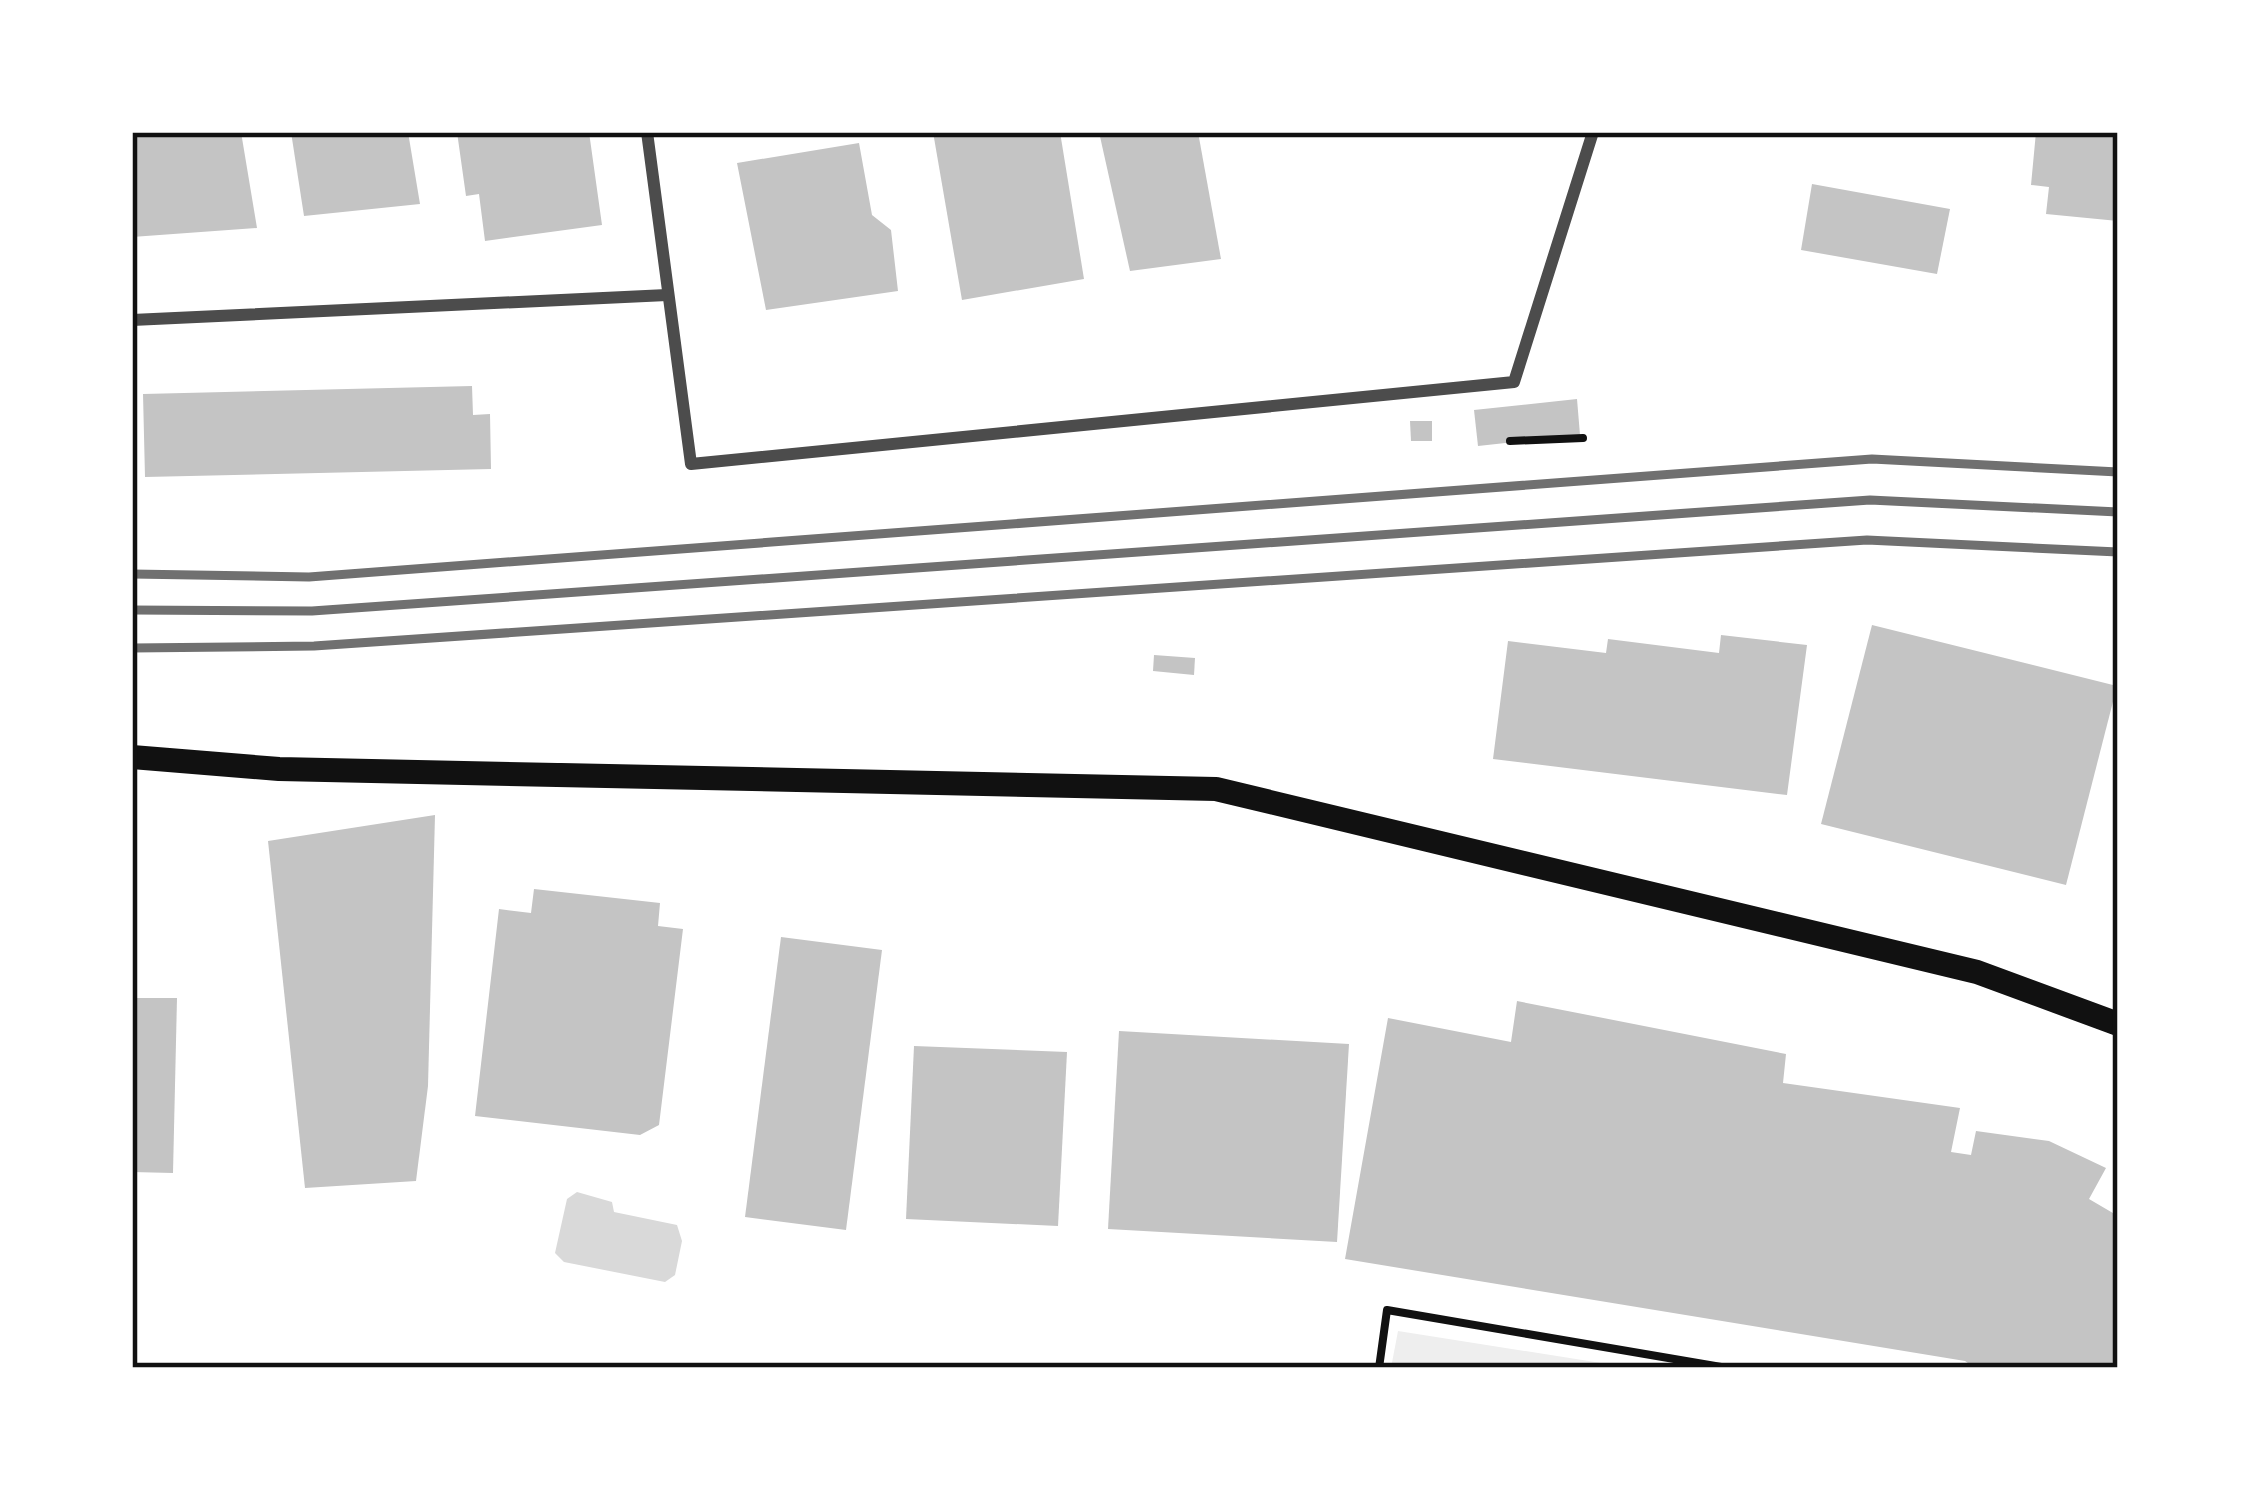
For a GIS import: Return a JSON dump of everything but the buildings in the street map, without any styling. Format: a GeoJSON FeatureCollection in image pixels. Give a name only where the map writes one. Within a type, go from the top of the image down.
{"type":"FeatureCollection","features":[{"type":"Feature","properties":{"kind":"main road"},"geometry":{"type":"LineString","coordinates":[[132,757],[279,769],[1216,789],[1977,972],[2118,1024]]}},
{"type":"Feature","properties":{"kind":"street"},"geometry":{"type":"LineString","coordinates":[[647,132],[691,464],[1514,382],[1593,132]]}},
{"type":"Feature","properties":{"kind":"street"},"geometry":{"type":"LineString","coordinates":[[132,320],[667,295]]}},
{"type":"Feature","properties":{"kind":"path"},"geometry":{"type":"LineString","coordinates":[[1510,441],[1583,438]]}},
{"type":"Feature","properties":{"kind":"path"},"geometry":{"type":"LineString","coordinates":[[1379,1368],[1387,1310],[1726,1368]]}},
{"type":"Feature","properties":{"kind":"path"},"geometry":{"type":"LineString","coordinates":[[1631,1368],[1638,1353]]}},
{"type":"Feature","properties":{"kind":"shaded area"},"geometry":{"type":"Polygon","coordinates":[[[577,1192],[612,1202],[614,1212],[677,1225],[682,1241],[675,1275],[665,1282],[564,1262],[555,1253],[567,1199],[577,1192]]]}},
{"type":"Feature","properties":{"kind":"shaded area"},"geometry":{"type":"Polygon","coordinates":[[[1398,1331],[1620,1366],[1391,1368],[1398,1331]]]}},
{"type":"Feature","properties":{"kind":"railway"},"geometry":{"type":"LineString","coordinates":[[132,574],[309,577],[1872,459],[2118,472]]}},
{"type":"Feature","properties":{"kind":"railway"},"geometry":{"type":"LineString","coordinates":[[132,610],[312,611],[1870,500],[2118,512]]}},
{"type":"Feature","properties":{"kind":"railway"},"geometry":{"type":"LineString","coordinates":[[132,648],[314,646],[1867,540],[2118,552]]}}]}
